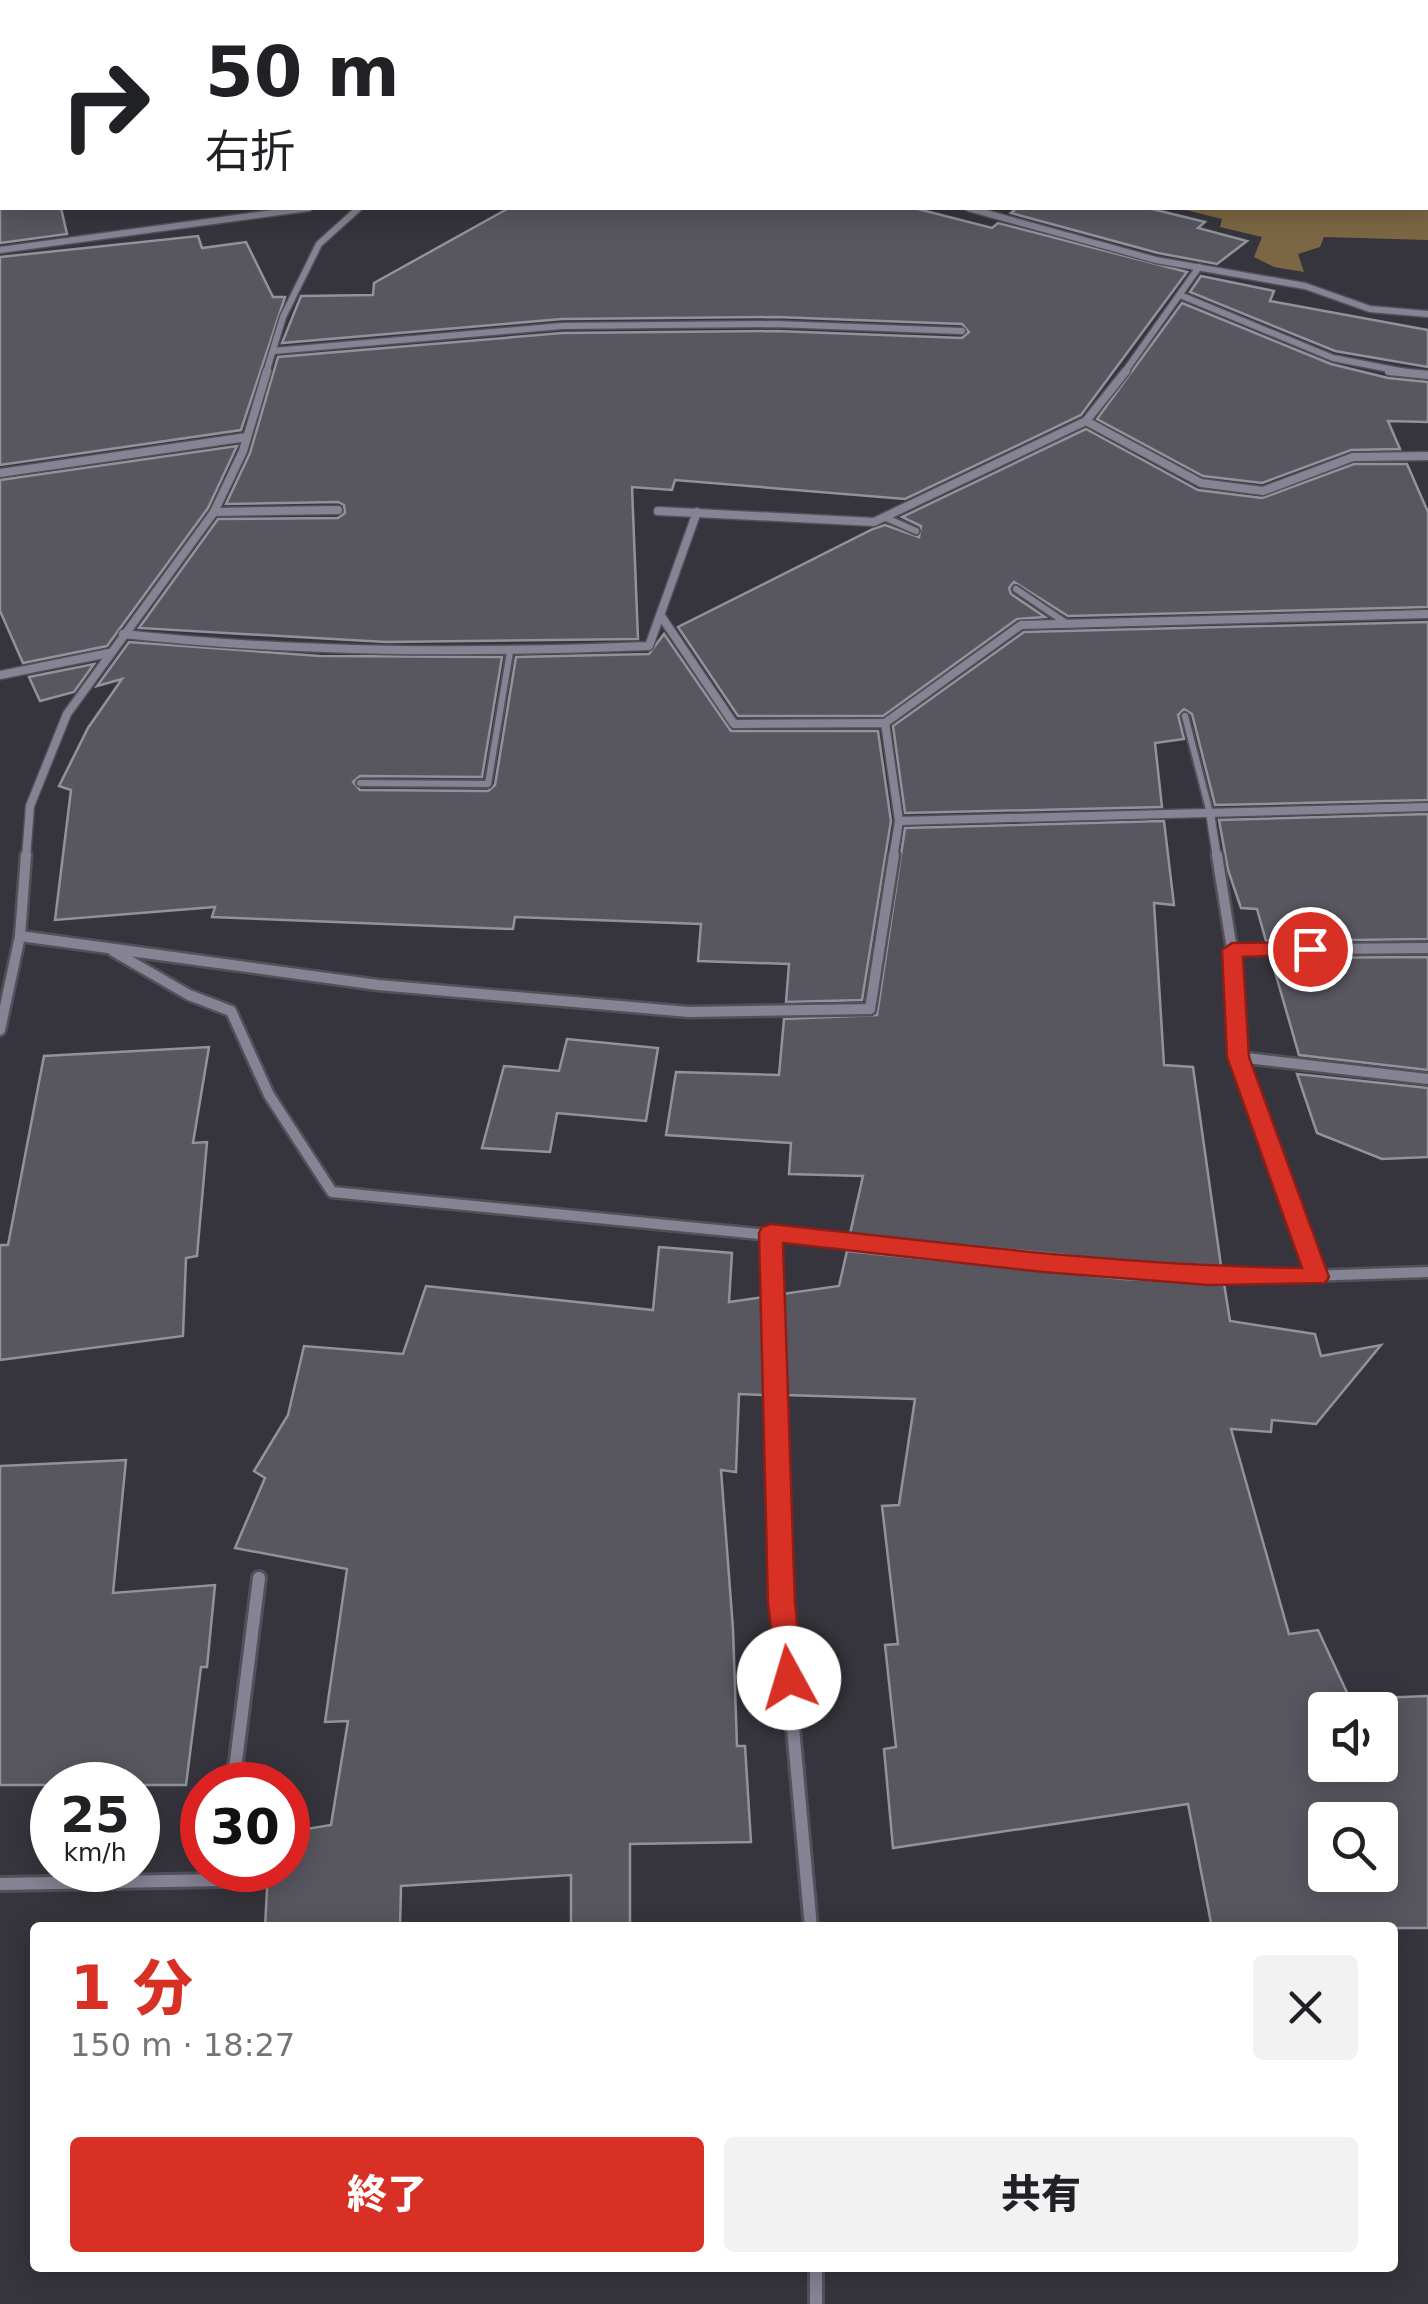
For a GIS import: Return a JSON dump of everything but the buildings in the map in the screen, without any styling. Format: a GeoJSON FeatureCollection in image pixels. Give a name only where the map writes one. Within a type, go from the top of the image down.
{"type":"FeatureCollection","features":[{"type":"Feature","properties":{"kind":"street"},"geometry":{"type":"LineString","coordinates":[[0,250],[294,210]]}},
{"type":"Feature","properties":{"kind":"street"},"geometry":{"type":"LineString","coordinates":[[0,1030],[20,936],[30,806],[68,714],[214,512],[247,437],[283,317],[319,244],[356,210]]}},
{"type":"Feature","properties":{"kind":"street"},"geometry":{"type":"LineString","coordinates":[[975,210],[1156,260],[1305,286],[1370,309],[1428,314]]}},
{"type":"Feature","properties":{"kind":"street"},"geometry":{"type":"LineString","coordinates":[[658,511],[874,522],[1086,421],[1199,268]]}},
{"type":"Feature","properties":{"kind":"street"},"geometry":{"type":"LineString","coordinates":[[1180,296],[1273,335],[1390,374],[1428,375]]}},
{"type":"Feature","properties":{"kind":"street"},"geometry":{"type":"LineString","coordinates":[[272,351],[562,326],[776,324],[962,332]]}},
{"type":"Feature","properties":{"kind":"street"},"geometry":{"type":"LineString","coordinates":[[1086,421],[1201,483],[1263,491],[1353,457],[1428,456]]}},
{"type":"Feature","properties":{"kind":"street"},"geometry":{"type":"LineString","coordinates":[[0,474],[247,437]]}},
{"type":"Feature","properties":{"kind":"street"},"geometry":{"type":"LineString","coordinates":[[214,512],[338,510]]}},
{"type":"Feature","properties":{"kind":"street"},"geometry":{"type":"LineString","coordinates":[[123,634],[202,644],[510,652],[649,646],[697,512]]}},
{"type":"Feature","properties":{"kind":"street"},"geometry":{"type":"LineString","coordinates":[[661,616],[734,724],[885,723],[1022,625],[1428,614]]}},
{"type":"Feature","properties":{"kind":"street"},"geometry":{"type":"LineString","coordinates":[[0,675],[109,653]]}},
{"type":"Feature","properties":{"kind":"street"},"geometry":{"type":"LineString","coordinates":[[20,936],[378,985],[689,1012],[870,1009],[899,821],[885,723]]}},
{"type":"Feature","properties":{"kind":"street"},"geometry":{"type":"LineString","coordinates":[[899,821],[1428,806]]}},
{"type":"Feature","properties":{"kind":"street"},"geometry":{"type":"LineString","coordinates":[[1210,813],[1232,950],[1238,1057],[1428,1079]]}},
{"type":"Feature","properties":{"kind":"street"},"geometry":{"type":"LineString","coordinates":[[1232,950],[1428,948]]}},
{"type":"Feature","properties":{"kind":"street"},"geometry":{"type":"LineString","coordinates":[[113,951],[189,995],[231,1012],[270,1094],[332,1192],[1209,1276],[1428,1272]]}},
{"type":"Feature","properties":{"kind":"street"},"geometry":{"type":"LineString","coordinates":[[771,1233],[782,1604],[811,1922]]}},
{"type":"Feature","properties":{"kind":"street"},"geometry":{"type":"LineString","coordinates":[[237,1762],[259,1578]]}},
{"type":"Feature","properties":{"kind":"street"},"geometry":{"type":"LineString","coordinates":[[0,1884],[180,1881]]}},
{"type":"Feature","properties":{"kind":"street"},"geometry":{"type":"LineString","coordinates":[[816,2272],[816,2304]]}},
{"type":"Feature","properties":{"kind":"lane"},"geometry":{"type":"LineString","coordinates":[[884,517],[916,531]]}},
{"type":"Feature","properties":{"kind":"lane"},"geometry":{"type":"LineString","coordinates":[[1016,589],[1066,623]]}},
{"type":"Feature","properties":{"kind":"lane"},"geometry":{"type":"LineString","coordinates":[[360,783],[488,784],[510,652]]}},
{"type":"Feature","properties":{"kind":"lane"},"geometry":{"type":"LineString","coordinates":[[1185,716],[1210,813]]}},
{"type":"Feature","properties":{"kind":"lane"},"geometry":{"type":"LineString","coordinates":[[1238,1057],[1317,1277]]}},
{"type":"Feature","properties":{"kind":"shaded area"},"geometry":{"type":"Polygon","coordinates":[[[1186,210],[1428,210],[1428,240],[1324,237],[1320,247],[1298,254],[1304,272],[1274,267],[1254,257],[1262,237],[1220,227],[1222,219],[1186,210]]]}},
{"type":"Feature","properties":{"kind":"route"},"geometry":{"type":"LineString","coordinates":[[789,1678],[782,1604],[771,1233],[1043,1263],[1209,1276],[1317,1277],[1238,1057],[1232,950],[1310,949]]}}]}
